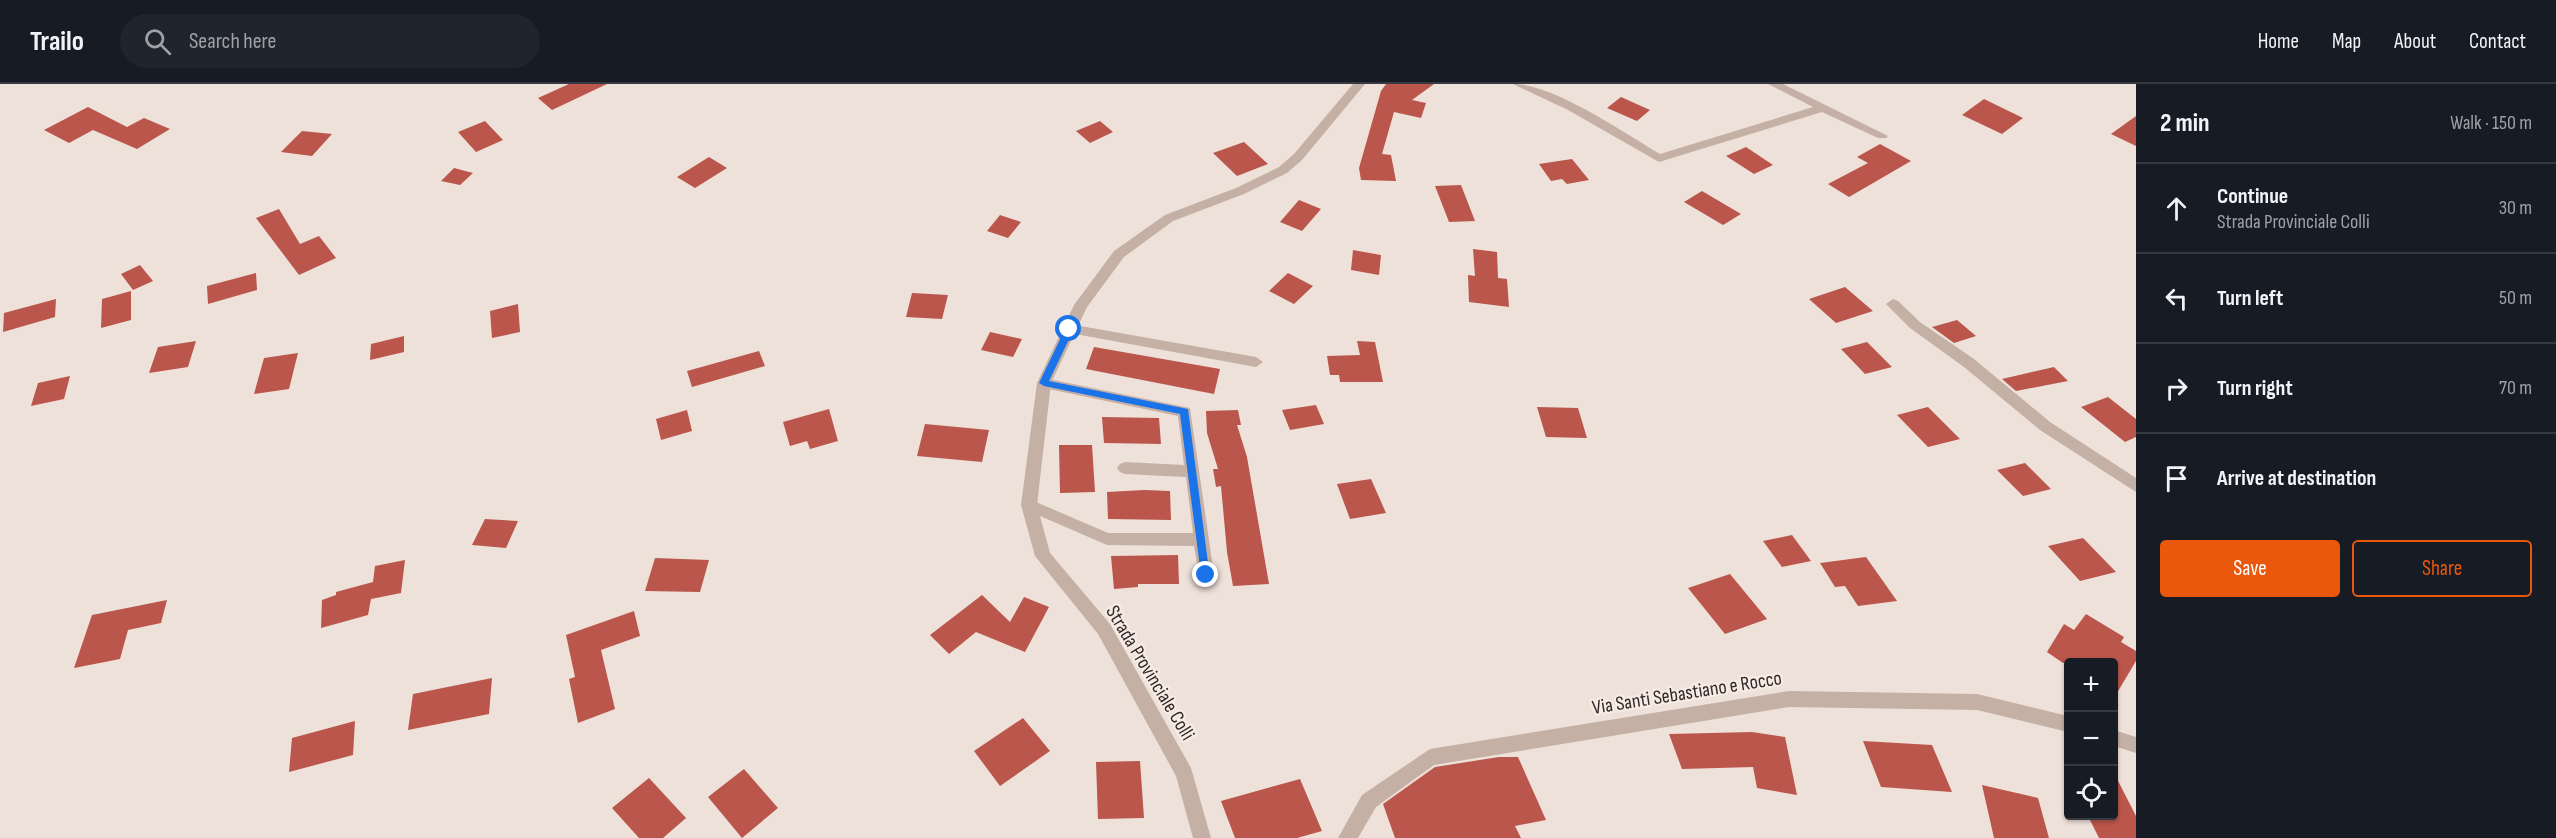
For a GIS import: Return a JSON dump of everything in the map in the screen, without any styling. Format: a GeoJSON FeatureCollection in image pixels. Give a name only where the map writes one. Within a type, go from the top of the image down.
{"type":"FeatureCollection","features":[{"type":"Feature","properties":{"kind":"street","name":"Strada Provinciale Colli"},"geometry":{"type":"LineString","coordinates":[[1202,838],[1185,774],[1104,629],[1043,556],[1029,505],[1044,383],[1081,305],[1119,254],[1169,218],[1240,191],[1283,170],[1298,158],[1359,84]]}},
{"type":"Feature","properties":{"kind":"street"},"geometry":{"type":"LineString","coordinates":[[1520,84],[1572,108],[1659,158],[1822,108]]}},
{"type":"Feature","properties":{"kind":"street"},"geometry":{"type":"LineString","coordinates":[[1774,84],[1882,136]]}},
{"type":"Feature","properties":{"kind":"street"},"geometry":{"type":"LineString","coordinates":[[1893,304],[1915,325],[1969,363],[2045,426],[2136,486]]}},
{"type":"Feature","properties":{"kind":"street"},"geometry":{"type":"LineString","coordinates":[[1069,329],[1256,362]]}},
{"type":"Feature","properties":{"kind":"street"},"geometry":{"type":"LineString","coordinates":[[1044,383],[1185,412],[1206,575]]}},
{"type":"Feature","properties":{"kind":"street"},"geometry":{"type":"LineString","coordinates":[[1125,468],[1192,471]]}},
{"type":"Feature","properties":{"kind":"street"},"geometry":{"type":"LineString","coordinates":[[1029,505],[1107,539],[1201,540]]}},
{"type":"Feature","properties":{"kind":"street","name":"Via Santi Sebastiano e Rocco"},"geometry":{"type":"LineString","coordinates":[[1347,838],[1369,801],[1430,757],[1789,699],[1977,702],[2064,723]]}},
{"type":"Feature","properties":{"kind":"street"},"geometry":{"type":"LineString","coordinates":[[2118,739],[2136,744]]}},
{"type":"Feature","properties":{"kind":"building"},"geometry":{"type":"Polygon","coordinates":[[[569,84],[607,84],[552,110],[538,98],[569,84]]]}},
{"type":"Feature","properties":{"kind":"building"},"geometry":{"type":"Polygon","coordinates":[[[1386,84],[1434,84],[1412,100],[1426,103],[1421,118],[1394,112],[1382,154],[1391,155],[1396,181],[1361,180],[1359,168],[1381,91],[1386,84]]]}},
{"type":"Feature","properties":{"kind":"building"},"geometry":{"type":"Polygon","coordinates":[[[1621,97],[1650,110],[1637,121],[1607,108],[1621,97]]]}},
{"type":"Feature","properties":{"kind":"building"},"geometry":{"type":"Polygon","coordinates":[[[1984,99],[2023,118],[2002,134],[1962,115],[1984,99]]]}},
{"type":"Feature","properties":{"kind":"building"},"geometry":{"type":"Polygon","coordinates":[[[88,107],[127,127],[144,118],[170,129],[137,149],[93,130],[69,143],[44,130],[88,107]]]}},
{"type":"Feature","properties":{"kind":"building"},"geometry":{"type":"Polygon","coordinates":[[[2136,116],[2136,146],[2111,134],[2136,116]]]}},
{"type":"Feature","properties":{"kind":"building"},"geometry":{"type":"Polygon","coordinates":[[[485,121],[503,140],[476,152],[458,132],[485,121]]]}},
{"type":"Feature","properties":{"kind":"building"},"geometry":{"type":"Polygon","coordinates":[[[1100,121],[1113,132],[1090,143],[1076,131],[1100,121]]]}},
{"type":"Feature","properties":{"kind":"building"},"geometry":{"type":"Polygon","coordinates":[[[302,131],[332,134],[312,156],[281,152],[302,131]]]}},
{"type":"Feature","properties":{"kind":"building"},"geometry":{"type":"Polygon","coordinates":[[[1244,142],[1268,164],[1237,176],[1213,153],[1244,142]]]}},
{"type":"Feature","properties":{"kind":"building"},"geometry":{"type":"Polygon","coordinates":[[[1880,144],[1911,161],[1849,197],[1828,184],[1868,163],[1857,157],[1880,144]]]}},
{"type":"Feature","properties":{"kind":"building"},"geometry":{"type":"Polygon","coordinates":[[[1746,147],[1773,165],[1754,174],[1726,156],[1746,147]]]}},
{"type":"Feature","properties":{"kind":"building"},"geometry":{"type":"Polygon","coordinates":[[[709,157],[727,168],[695,188],[677,177],[709,157]]]}},
{"type":"Feature","properties":{"kind":"building"},"geometry":{"type":"Polygon","coordinates":[[[1572,159],[1589,180],[1567,184],[1562,179],[1551,181],[1539,164],[1572,159]]]}},
{"type":"Feature","properties":{"kind":"building"},"geometry":{"type":"Polygon","coordinates":[[[454,168],[473,173],[460,185],[441,181],[454,168]]]}},
{"type":"Feature","properties":{"kind":"building"},"geometry":{"type":"Polygon","coordinates":[[[1461,185],[1475,221],[1449,222],[1435,186],[1461,185]]]}},
{"type":"Feature","properties":{"kind":"building"},"geometry":{"type":"Polygon","coordinates":[[[1702,191],[1741,214],[1723,225],[1684,202],[1702,191]]]}},
{"type":"Feature","properties":{"kind":"building"},"geometry":{"type":"Polygon","coordinates":[[[1299,200],[1321,209],[1302,231],[1280,222],[1299,200]]]}},
{"type":"Feature","properties":{"kind":"building"},"geometry":{"type":"Polygon","coordinates":[[[279,209],[300,244],[319,236],[336,258],[299,275],[256,218],[279,209]]]}},
{"type":"Feature","properties":{"kind":"building"},"geometry":{"type":"Polygon","coordinates":[[[1000,215],[1021,222],[1008,238],[987,231],[1000,215]]]}},
{"type":"Feature","properties":{"kind":"building"},"geometry":{"type":"Polygon","coordinates":[[[1473,249],[1497,252],[1498,278],[1507,279],[1509,307],[1469,302],[1468,275],[1475,276],[1473,249]]]}},
{"type":"Feature","properties":{"kind":"building"},"geometry":{"type":"Polygon","coordinates":[[[1353,250],[1381,255],[1379,275],[1351,270],[1353,250]]]}},
{"type":"Feature","properties":{"kind":"building"},"geometry":{"type":"Polygon","coordinates":[[[140,265],[153,281],[133,290],[121,274],[140,265]]]}},
{"type":"Feature","properties":{"kind":"building"},"geometry":{"type":"Polygon","coordinates":[[[256,273],[257,290],[208,304],[207,286],[256,273]]]}},
{"type":"Feature","properties":{"kind":"building"},"geometry":{"type":"Polygon","coordinates":[[[1288,273],[1313,286],[1294,304],[1269,291],[1288,273]]]}},
{"type":"Feature","properties":{"kind":"building"},"geometry":{"type":"Polygon","coordinates":[[[1845,287],[1873,311],[1836,323],[1809,299],[1845,287]]]}},
{"type":"Feature","properties":{"kind":"building"},"geometry":{"type":"Polygon","coordinates":[[[131,291],[131,320],[101,328],[102,299],[131,291]]]}},
{"type":"Feature","properties":{"kind":"building"},"geometry":{"type":"Polygon","coordinates":[[[912,293],[948,295],[942,319],[906,317],[912,293]]]}},
{"type":"Feature","properties":{"kind":"building"},"geometry":{"type":"Polygon","coordinates":[[[56,299],[55,317],[3,332],[4,313],[56,299]]]}},
{"type":"Feature","properties":{"kind":"building"},"geometry":{"type":"Polygon","coordinates":[[[518,304],[520,332],[492,338],[490,311],[518,304]]]}},
{"type":"Feature","properties":{"kind":"building"},"geometry":{"type":"Polygon","coordinates":[[[1957,320],[1976,336],[1954,343],[1932,327],[1957,320]]]}},
{"type":"Feature","properties":{"kind":"building"},"geometry":{"type":"Polygon","coordinates":[[[990,332],[1022,339],[1013,357],[981,350],[990,332]]]}},
{"type":"Feature","properties":{"kind":"building"},"geometry":{"type":"Polygon","coordinates":[[[404,336],[404,352],[370,360],[371,344],[404,336]]]}},
{"type":"Feature","properties":{"kind":"building"},"geometry":{"type":"Polygon","coordinates":[[[196,341],[188,367],[149,373],[158,347],[196,341]]]}},
{"type":"Feature","properties":{"kind":"building"},"geometry":{"type":"Polygon","coordinates":[[[1357,341],[1375,342],[1383,382],[1340,382],[1339,375],[1330,375],[1327,356],[1360,355],[1357,341]]]}},
{"type":"Feature","properties":{"kind":"building"},"geometry":{"type":"Polygon","coordinates":[[[1867,342],[1892,367],[1865,374],[1841,349],[1867,342]]]}},
{"type":"Feature","properties":{"kind":"building"},"geometry":{"type":"Polygon","coordinates":[[[1094,347],[1220,369],[1214,394],[1086,369],[1094,347]]]}},
{"type":"Feature","properties":{"kind":"building"},"geometry":{"type":"Polygon","coordinates":[[[759,351],[765,366],[692,387],[687,371],[759,351]]]}},
{"type":"Feature","properties":{"kind":"building"},"geometry":{"type":"Polygon","coordinates":[[[298,353],[289,389],[254,394],[264,358],[298,353]]]}},
{"type":"Feature","properties":{"kind":"building"},"geometry":{"type":"Polygon","coordinates":[[[2054,367],[2068,381],[2016,391],[2002,379],[2054,367]]]}},
{"type":"Feature","properties":{"kind":"building"},"geometry":{"type":"Polygon","coordinates":[[[70,376],[64,399],[31,406],[38,383],[70,376]]]}},
{"type":"Feature","properties":{"kind":"building"},"geometry":{"type":"Polygon","coordinates":[[[2108,397],[2136,419],[2136,437],[2125,442],[2081,407],[2108,397]]]}},
{"type":"Feature","properties":{"kind":"building"},"geometry":{"type":"Polygon","coordinates":[[[1316,405],[1324,424],[1290,430],[1282,410],[1316,405]]]}},
{"type":"Feature","properties":{"kind":"building"},"geometry":{"type":"Polygon","coordinates":[[[1537,407],[1578,408],[1587,438],[1546,437],[1537,407]]]}},
{"type":"Feature","properties":{"kind":"building"},"geometry":{"type":"Polygon","coordinates":[[[1928,407],[1960,439],[1928,447],[1897,415],[1928,407]]]}},
{"type":"Feature","properties":{"kind":"building"},"geometry":{"type":"Polygon","coordinates":[[[829,409],[838,441],[810,449],[807,441],[790,446],[783,422],[829,409]]]}},
{"type":"Feature","properties":{"kind":"building"},"geometry":{"type":"Polygon","coordinates":[[[687,410],[692,431],[661,440],[656,419],[687,410]]]}},
{"type":"Feature","properties":{"kind":"building"},"geometry":{"type":"Polygon","coordinates":[[[1238,410],[1241,425],[1237,425],[1247,457],[1269,584],[1233,586],[1227,552],[1221,486],[1216,487],[1213,469],[1218,469],[1207,433],[1206,411],[1238,410]]]}},
{"type":"Feature","properties":{"kind":"building"},"geometry":{"type":"Polygon","coordinates":[[[1102,417],[1159,418],[1161,444],[1104,443],[1102,417]]]}},
{"type":"Feature","properties":{"kind":"building"},"geometry":{"type":"Polygon","coordinates":[[[925,424],[989,430],[982,462],[917,456],[925,424]]]}},
{"type":"Feature","properties":{"kind":"building"},"geometry":{"type":"Polygon","coordinates":[[[1059,445],[1092,445],[1095,492],[1060,493],[1059,445]]]}},
{"type":"Feature","properties":{"kind":"building"},"geometry":{"type":"Polygon","coordinates":[[[2025,463],[2051,489],[2023,496],[1997,470],[2025,463]]]}},
{"type":"Feature","properties":{"kind":"building"},"geometry":{"type":"Polygon","coordinates":[[[1371,479],[1386,513],[1350,519],[1337,484],[1371,479]]]}},
{"type":"Feature","properties":{"kind":"building"},"geometry":{"type":"Polygon","coordinates":[[[1170,491],[1171,520],[1108,519],[1107,492],[1170,491]]]}},
{"type":"Feature","properties":{"kind":"building"},"geometry":{"type":"Polygon","coordinates":[[[485,519],[518,521],[506,548],[472,545],[485,519]]]}},
{"type":"Feature","properties":{"kind":"building"},"geometry":{"type":"Polygon","coordinates":[[[1792,535],[1811,561],[1782,567],[1763,541],[1792,535]]]}},
{"type":"Feature","properties":{"kind":"building"},"geometry":{"type":"Polygon","coordinates":[[[2083,538],[2116,572],[2080,581],[2048,546],[2083,538]]]}},
{"type":"Feature","properties":{"kind":"building"},"geometry":{"type":"Polygon","coordinates":[[[1178,555],[1179,584],[1138,584],[1138,587],[1114,589],[1111,556],[1178,555]]]}},
{"type":"Feature","properties":{"kind":"building"},"geometry":{"type":"Polygon","coordinates":[[[1866,557],[1897,601],[1858,606],[1845,586],[1835,587],[1820,563],[1866,557]]]}},
{"type":"Feature","properties":{"kind":"building"},"geometry":{"type":"Polygon","coordinates":[[[655,558],[709,560],[700,592],[645,591],[655,558]]]}},
{"type":"Feature","properties":{"kind":"building"},"geometry":{"type":"Polygon","coordinates":[[[405,560],[401,593],[371,599],[368,615],[321,628],[322,600],[336,595],[336,592],[373,582],[375,566],[405,560]]]}},
{"type":"Feature","properties":{"kind":"building"},"geometry":{"type":"Polygon","coordinates":[[[1730,574],[1767,619],[1725,634],[1688,588],[1730,574]]]}},
{"type":"Feature","properties":{"kind":"building"},"geometry":{"type":"Polygon","coordinates":[[[982,595],[1010,622],[1024,597],[1049,607],[1025,652],[976,632],[949,654],[930,635],[982,595]]]}},
{"type":"Feature","properties":{"kind":"building"},"geometry":{"type":"Polygon","coordinates":[[[167,600],[161,623],[128,630],[120,659],[74,668],[92,615],[167,600]]]}},
{"type":"Feature","properties":{"kind":"building"},"geometry":{"type":"Polygon","coordinates":[[[634,611],[640,636],[601,650],[615,709],[578,723],[569,679],[575,677],[566,635],[634,611]]]}},
{"type":"Feature","properties":{"kind":"building"},"geometry":{"type":"Polygon","coordinates":[[[2086,614],[2124,637],[2121,642],[2136,651],[2136,661],[2118,691],[2118,658],[2064,658],[2063,663],[2047,652],[2064,624],[2074,630],[2086,614]]]}},
{"type":"Feature","properties":{"kind":"building"},"geometry":{"type":"Polygon","coordinates":[[[492,678],[489,714],[408,730],[413,694],[492,678]]]}},
{"type":"Feature","properties":{"kind":"building"},"geometry":{"type":"Polygon","coordinates":[[[1023,718],[1050,751],[1000,786],[974,751],[1023,718]]]}},
{"type":"Feature","properties":{"kind":"building"},"geometry":{"type":"Polygon","coordinates":[[[355,721],[353,755],[289,772],[292,738],[355,721]]]}},
{"type":"Feature","properties":{"kind":"building"},"geometry":{"type":"Polygon","coordinates":[[[1752,732],[1785,737],[1797,795],[1757,788],[1753,767],[1682,769],[1669,734],[1752,732]]]}},
{"type":"Feature","properties":{"kind":"building"},"geometry":{"type":"Polygon","coordinates":[[[1863,741],[1932,745],[1952,792],[1881,787],[1863,741]]]}},
{"type":"Feature","properties":{"kind":"building"},"geometry":{"type":"Polygon","coordinates":[[[1499,757],[1518,757],[1546,820],[1515,826],[1521,838],[1395,838],[1383,804],[1435,767],[1499,757]]]}},
{"type":"Feature","properties":{"kind":"building"},"geometry":{"type":"Polygon","coordinates":[[[1140,761],[1144,818],[1098,819],[1096,762],[1140,761]]]}},
{"type":"Feature","properties":{"kind":"building"},"geometry":{"type":"Polygon","coordinates":[[[744,769],[778,808],[742,838],[708,797],[744,769]]]}},
{"type":"Feature","properties":{"kind":"building"},"geometry":{"type":"Polygon","coordinates":[[[649,778],[686,818],[663,838],[639,838],[612,808],[649,778]]]}},
{"type":"Feature","properties":{"kind":"building"},"geometry":{"type":"Polygon","coordinates":[[[1300,779],[1322,831],[1297,838],[1235,838],[1221,801],[1300,779]]]}},
{"type":"Feature","properties":{"kind":"building"},"geometry":{"type":"Polygon","coordinates":[[[2118,781],[2136,816],[2136,838],[2099,838],[2090,820],[2118,820],[2118,781]]]}},
{"type":"Feature","properties":{"kind":"building"},"geometry":{"type":"Polygon","coordinates":[[[1982,785],[2038,798],[2049,838],[1994,838],[1982,785]]]}},
{"type":"Feature","properties":{"kind":"route"},"geometry":{"type":"LineString","coordinates":[[1069,329],[1044,383],[1185,412],[1206,575]]}}]}
